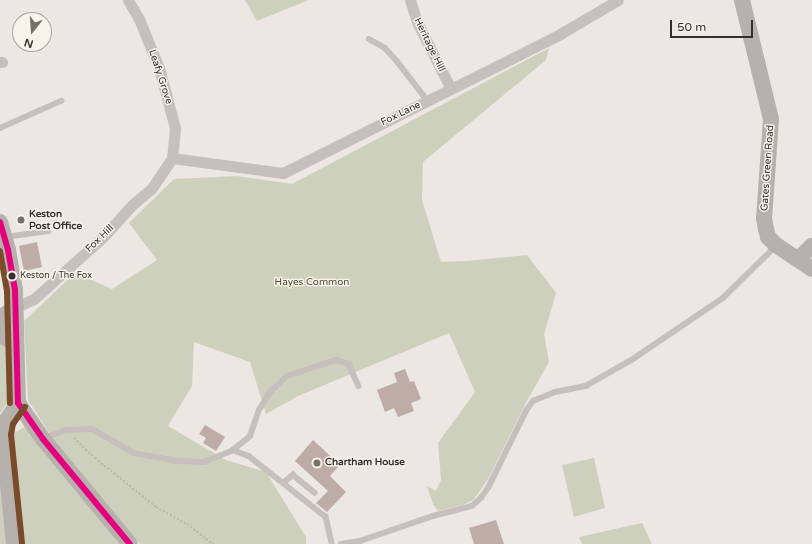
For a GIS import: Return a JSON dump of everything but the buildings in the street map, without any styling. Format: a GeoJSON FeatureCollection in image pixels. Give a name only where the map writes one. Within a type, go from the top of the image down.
{"type":"FeatureCollection","features":[{"type":"Feature","properties":{"kind":"street","name":"Leafy Grove"},"geometry":{"type":"LineString","coordinates":[[128,0],[138,19],[159,68],[175,128],[172,158]]}},
{"type":"Feature","properties":{"kind":"street","name":"Heritage Hill"},"geometry":{"type":"LineString","coordinates":[[410,0],[417,22],[451,89]]}},
{"type":"Feature","properties":{"kind":"street","name":"Fox Lane"},"geometry":{"type":"LineString","coordinates":[[172,158],[283,173],[560,34],[618,0]]}},
{"type":"Feature","properties":{"kind":"street","name":"Gates Green Road"},"geometry":{"type":"LineString","coordinates":[[742,0],[771,119],[764,218],[768,237],[776,245],[799,258],[812,269]]}},
{"type":"Feature","properties":{"kind":"street","name":"Fox Hill"},"geometry":{"type":"LineString","coordinates":[[16,307],[34,299],[104,236],[132,205],[152,188],[172,158]]}},
{"type":"Feature","properties":{"kind":"street"},"geometry":{"type":"LineString","coordinates":[[0,222],[14,280],[18,403],[43,439],[130,544]]}},
{"type":"Feature","properties":{"kind":"street"},"geometry":{"type":"LineString","coordinates":[[799,258],[812,246]]}},
{"type":"Feature","properties":{"kind":"street"},"geometry":{"type":"LineString","coordinates":[[0,322],[6,314],[16,307]]}},
{"type":"Feature","properties":{"kind":"street"},"geometry":{"type":"LineString","coordinates":[[0,335],[16,344]]}},
{"type":"Feature","properties":{"kind":"street"},"geometry":{"type":"LineString","coordinates":[[14,544],[3,434],[6,420],[18,403]]}},
{"type":"Feature","properties":{"kind":"lane"},"geometry":{"type":"LineString","coordinates":[[369,39],[384,48],[397,61],[428,101]]}},
{"type":"Feature","properties":{"kind":"lane"},"geometry":{"type":"LineString","coordinates":[[0,128],[61,101]]}},
{"type":"Feature","properties":{"kind":"lane"},"geometry":{"type":"LineString","coordinates":[[5,238],[49,231]]}},
{"type":"Feature","properties":{"kind":"lane"},"geometry":{"type":"LineString","coordinates":[[341,544],[360,541],[433,516],[472,506],[481,498],[488,488],[526,411],[533,401],[555,392],[586,386],[621,366],[723,298],[776,245]]}},
{"type":"Feature","properties":{"kind":"lane"},"geometry":{"type":"LineString","coordinates":[[43,439],[66,430],[92,429],[134,453],[177,461],[204,462],[233,450],[250,436],[259,410],[271,392],[287,376],[336,360],[349,364],[360,386]]}},
{"type":"Feature","properties":{"kind":"lane"},"geometry":{"type":"LineString","coordinates":[[233,450],[249,456],[326,517],[332,544]]}},
{"type":"Feature","properties":{"kind":"lane"},"geometry":{"type":"LineString","coordinates":[[283,483],[293,475],[315,493]]}},
{"type":"Feature","properties":{"kind":"path"},"geometry":{"type":"LineString","coordinates":[[66,430],[95,458],[156,507],[187,524],[213,544]]}},
{"type":"Feature","properties":{"kind":"green space"},"geometry":{"type":"Polygon","coordinates":[[[245,0],[309,0],[257,21],[245,0]]]}},
{"type":"Feature","properties":{"kind":"green space","name":"Hayes Common"},"geometry":{"type":"Polygon","coordinates":[[[549,48],[546,60],[423,162],[422,200],[441,262],[527,255],[556,293],[544,334],[549,362],[528,399],[488,479],[473,500],[463,505],[438,511],[433,504],[427,486],[436,491],[441,480],[438,443],[475,392],[449,333],[298,396],[266,414],[250,362],[194,342],[192,386],[168,426],[226,460],[266,472],[306,537],[306,544],[140,544],[59,448],[28,400],[24,321],[75,273],[112,289],[157,260],[129,223],[174,179],[236,176],[292,184],[549,48]]]}},
{"type":"Feature","properties":{"kind":"green space"},"geometry":{"type":"Polygon","coordinates":[[[0,339],[11,345],[11,397],[0,414],[0,339]]]}},
{"type":"Feature","properties":{"kind":"green space"},"geometry":{"type":"Polygon","coordinates":[[[26,426],[119,544],[22,544],[11,435],[26,426]]]}},
{"type":"Feature","properties":{"kind":"green space"},"geometry":{"type":"Polygon","coordinates":[[[0,447],[7,544],[0,544],[0,447]]]}},
{"type":"Feature","properties":{"kind":"green space"},"geometry":{"type":"Polygon","coordinates":[[[594,458],[605,508],[574,517],[562,465],[594,458]]]}},
{"type":"Feature","properties":{"kind":"green space"},"geometry":{"type":"Polygon","coordinates":[[[642,523],[652,544],[582,544],[579,537],[642,523]]]}},
{"type":"Feature","properties":{"kind":"transit line"},"geometry":{"type":"LineString","coordinates":[[0,222],[8,250],[15,290],[18,403]]}},
{"type":"Feature","properties":{"kind":"transit line"},"geometry":{"type":"LineString","coordinates":[[0,251],[7,291],[10,403]]}},
{"type":"Feature","properties":{"kind":"transit line"},"geometry":{"type":"LineString","coordinates":[[18,403],[43,439],[130,544]]}},
{"type":"Feature","properties":{"kind":"transit line"},"geometry":{"type":"LineString","coordinates":[[22,543],[11,435],[13,424],[25,407]]}},
{"type":"Feature","properties":{"kind":"place","name":"Keston Post Office"},"geometry":{"type":"Point","coordinates":[21,220]}},
{"type":"Feature","properties":{"kind":"place","name":"Keston / The Fox"},"geometry":{"type":"Point","coordinates":[12,276]}},
{"type":"Feature","properties":{"kind":"place","name":"Chartham House"},"geometry":{"type":"Point","coordinates":[317,463]}}]}
